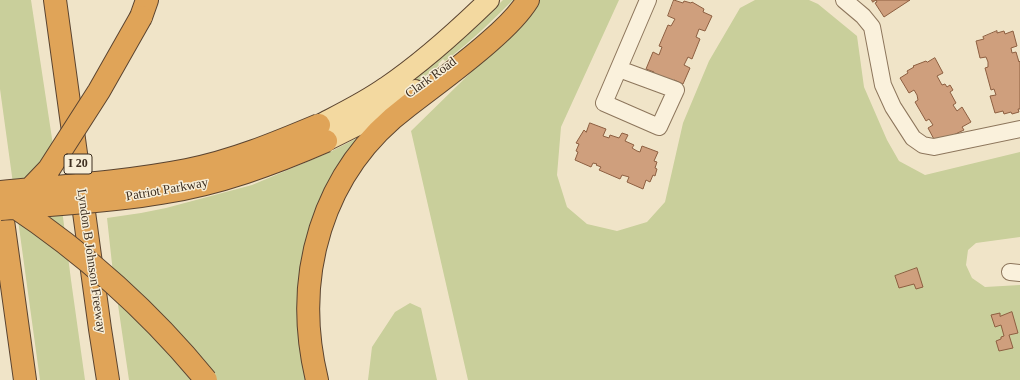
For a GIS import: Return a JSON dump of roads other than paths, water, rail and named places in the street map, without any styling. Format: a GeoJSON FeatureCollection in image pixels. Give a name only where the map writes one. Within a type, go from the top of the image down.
{"type":"FeatureCollection","features":[{"type":"Feature","properties":{"kind":"highway","name":"Lyndon B Johnson Freeway"},"geometry":{"type":"LineString","coordinates":[[55,0],[108,380]]}},
{"type":"Feature","properties":{"kind":"highway"},"geometry":{"type":"LineString","coordinates":[[317,380],[310,345],[308,294],[312,261],[317,239],[327,211],[340,184],[361,151],[378,131],[492,40],[514,19],[528,0]]}},
{"type":"Feature","properties":{"kind":"highway"},"geometry":{"type":"LineString","coordinates":[[0,221],[49,169],[99,91],[144,8]]}},
{"type":"Feature","properties":{"kind":"highway","name":"Patriot Parkway"},"geometry":{"type":"LineString","coordinates":[[0,192],[121,181],[188,170],[226,160],[268,146],[323,133]]}},
{"type":"Feature","properties":{"kind":"highway","name":"Patriot Parkway"},"geometry":{"type":"LineString","coordinates":[[0,208],[124,198],[174,191],[238,176],[281,160],[323,133]]}},
{"type":"Feature","properties":{"kind":"highway"},"geometry":{"type":"LineString","coordinates":[[0,198],[25,380]]}},
{"type":"Feature","properties":{"kind":"highway"},"geometry":{"type":"LineString","coordinates":[[0,198],[46,227],[92,264],[171,340],[206,380]]}},
{"type":"Feature","properties":{"kind":"main road","name":"Clark Road"},"geometry":{"type":"LineString","coordinates":[[323,133],[354,107],[386,88],[442,43],[490,0]]}},
{"type":"Feature","properties":{"kind":"main road","name":"Clark Road"},"geometry":{"type":"LineString","coordinates":[[323,133],[364,122],[404,98],[496,27],[524,0]]}},
{"type":"Feature","properties":{"kind":"lane"},"geometry":{"type":"LineString","coordinates":[[619,68],[648,0]]}},
{"type":"Feature","properties":{"kind":"lane"},"geometry":{"type":"LineString","coordinates":[[844,0],[863,16],[872,27],[883,85],[894,107],[913,138],[923,145],[934,147],[1020,129]]}}]}
